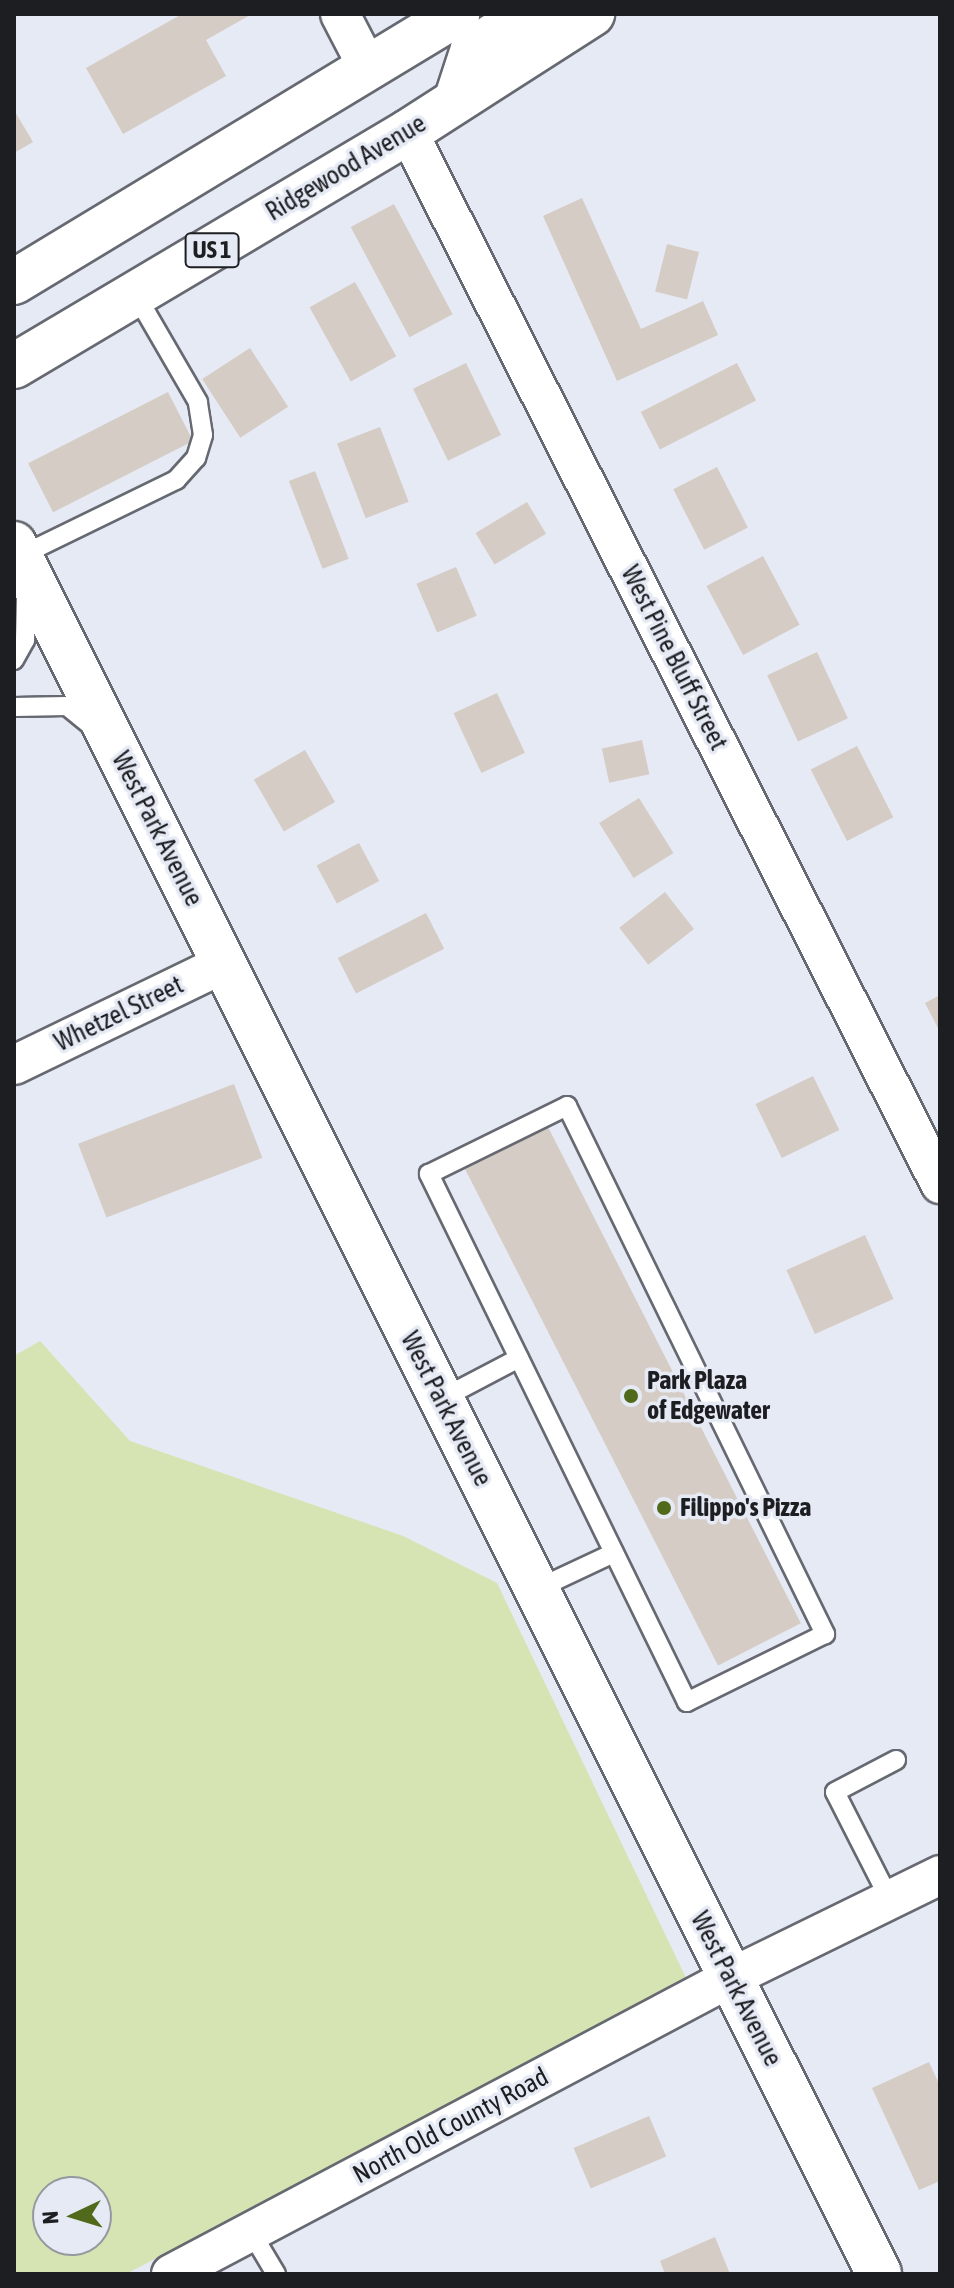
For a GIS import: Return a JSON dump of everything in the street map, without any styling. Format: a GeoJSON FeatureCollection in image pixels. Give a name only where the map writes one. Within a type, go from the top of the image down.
{"type":"FeatureCollection","features":[{"type":"Feature","properties":{"kind":"street"},"geometry":{"type":"LineString","coordinates":[[340,14],[369,70]]}},
{"type":"Feature","properties":{"kind":"street"},"geometry":{"type":"LineString","coordinates":[[14,282],[457,14]]}},
{"type":"Feature","properties":{"kind":"street"},"geometry":{"type":"LineString","coordinates":[[457,98],[473,49],[528,14]]}},
{"type":"Feature","properties":{"kind":"street","name":"Ridgewood Avenue"},"geometry":{"type":"LineString","coordinates":[[14,366],[408,132],[592,14]]}},
{"type":"Feature","properties":{"kind":"street","name":"West Pine Bluff Street"},"geometry":{"type":"LineString","coordinates":[[408,132],[931,1141],[940,1184]]}},
{"type":"Feature","properties":{"kind":"street","name":"West Park Avenue"},"geometry":{"type":"LineString","coordinates":[[17,550],[879,2274]]}},
{"type":"Feature","properties":{"kind":"street","name":"Whetzel Street"},"geometry":{"type":"LineString","coordinates":[[14,1065],[225,963]]}},
{"type":"Feature","properties":{"kind":"street","name":"North Old County Road"},"geometry":{"type":"LineString","coordinates":[[171,2274],[730,1978],[940,1875]]}},
{"type":"Feature","properties":{"kind":"lane"},"geometry":{"type":"LineString","coordinates":[[14,660],[25,640],[29,612],[17,550],[176,480],[196,458],[203,435],[198,402],[136,295]]}},
{"type":"Feature","properties":{"kind":"lane"},"geometry":{"type":"LineString","coordinates":[[14,707],[67,706],[113,742]]}},
{"type":"Feature","properties":{"kind":"lane"},"geometry":{"type":"LineString","coordinates":[[567,1106],[825,1634],[687,1702],[519,1358],[429,1174],[567,1106]]}},
{"type":"Feature","properties":{"kind":"lane"},"geometry":{"type":"LineString","coordinates":[[441,1399],[519,1358]]}},
{"type":"Feature","properties":{"kind":"lane"},"geometry":{"type":"LineString","coordinates":[[537,1589],[614,1553]]}},
{"type":"Feature","properties":{"kind":"lane"},"geometry":{"type":"LineString","coordinates":[[890,1900],[835,1792],[896,1760]]}},
{"type":"Feature","properties":{"kind":"lane"},"geometry":{"type":"LineString","coordinates":[[251,2232],[276,2274]]}},
{"type":"Feature","properties":{"kind":"green space"},"geometry":{"type":"Polygon","coordinates":[[[40,1341],[130,1441],[403,1536],[497,1583],[687,1980],[126,2274],[14,2274],[14,1356],[40,1341]]]}},
{"type":"Feature","properties":{"kind":"building"},"geometry":{"type":"Polygon","coordinates":[[[182,14],[252,14],[206,40],[226,76],[123,134],[86,68],[182,14]]]}},
{"type":"Feature","properties":{"kind":"building"},"geometry":{"type":"Polygon","coordinates":[[[14,110],[33,142],[14,153],[14,110]]]}},
{"type":"Feature","properties":{"kind":"building"},"geometry":{"type":"Polygon","coordinates":[[[582,198],[641,329],[703,301],[718,335],[617,381],[543,216],[582,198]]]}},
{"type":"Feature","properties":{"kind":"building"},"geometry":{"type":"Polygon","coordinates":[[[394,204],[453,314],[409,337],[351,227],[394,204]]]}},
{"type":"Feature","properties":{"kind":"building"},"geometry":{"type":"Polygon","coordinates":[[[667,244],[699,252],[687,300],[655,292],[667,244]]]}},
{"type":"Feature","properties":{"kind":"building"},"geometry":{"type":"Polygon","coordinates":[[[355,282],[396,356],[351,382],[310,307],[355,282]]]}},
{"type":"Feature","properties":{"kind":"building"},"geometry":{"type":"Polygon","coordinates":[[[250,348],[288,407],[240,438],[202,379],[250,348]]]}},
{"type":"Feature","properties":{"kind":"building"},"geometry":{"type":"Polygon","coordinates":[[[466,363],[501,435],[448,461],[413,389],[466,363]]]}},
{"type":"Feature","properties":{"kind":"building"},"geometry":{"type":"Polygon","coordinates":[[[737,363],[756,400],[660,449],[641,412],[737,363]]]}},
{"type":"Feature","properties":{"kind":"building"},"geometry":{"type":"Polygon","coordinates":[[[168,392],[193,441],[53,512],[28,463],[168,392]]]}},
{"type":"Feature","properties":{"kind":"building"},"geometry":{"type":"Polygon","coordinates":[[[380,427],[409,502],[366,518],[337,443],[380,427]]]}},
{"type":"Feature","properties":{"kind":"building"},"geometry":{"type":"Polygon","coordinates":[[[717,467],[748,528],[704,550],[673,489],[717,467]]]}},
{"type":"Feature","properties":{"kind":"building"},"geometry":{"type":"Polygon","coordinates":[[[315,471],[349,559],[323,569],[289,481],[315,471]]]}},
{"type":"Feature","properties":{"kind":"building"},"geometry":{"type":"Polygon","coordinates":[[[527,502],[546,534],[495,565],[476,533],[527,502]]]}},
{"type":"Feature","properties":{"kind":"building"},"geometry":{"type":"Polygon","coordinates":[[[763,556],[800,625],[743,655],[706,586],[763,556]]]}},
{"type":"Feature","properties":{"kind":"building"},"geometry":{"type":"Polygon","coordinates":[[[456,567],[477,616],[437,633],[416,584],[456,567]]]}},
{"type":"Feature","properties":{"kind":"building"},"geometry":{"type":"Polygon","coordinates":[[[817,652],[848,718],[798,741],[767,675],[817,652]]]}},
{"type":"Feature","properties":{"kind":"building"},"geometry":{"type":"Polygon","coordinates":[[[497,693],[525,753],[481,773],[453,713],[497,693]]]}},
{"type":"Feature","properties":{"kind":"building"},"geometry":{"type":"Polygon","coordinates":[[[642,740],[649,774],[609,783],[602,749],[642,740]]]}},
{"type":"Feature","properties":{"kind":"building"},"geometry":{"type":"Polygon","coordinates":[[[857,746],[893,817],[847,841],[811,770],[857,746]]]}},
{"type":"Feature","properties":{"kind":"building"},"geometry":{"type":"Polygon","coordinates":[[[305,750],[335,802],[284,831],[254,780],[305,750]]]}},
{"type":"Feature","properties":{"kind":"building"},"geometry":{"type":"Polygon","coordinates":[[[639,798],[673,853],[634,878],[599,823],[639,798]]]}},
{"type":"Feature","properties":{"kind":"building"},"geometry":{"type":"Polygon","coordinates":[[[359,843],[379,881],[337,904],[317,866],[359,843]]]}},
{"type":"Feature","properties":{"kind":"building"},"geometry":{"type":"Polygon","coordinates":[[[665,892],[694,929],[648,965],[619,928],[665,892]]]}},
{"type":"Feature","properties":{"kind":"building"},"geometry":{"type":"Polygon","coordinates":[[[426,913],[444,949],[356,994],[338,958],[426,913]]]}},
{"type":"Feature","properties":{"kind":"building"},"geometry":{"type":"Polygon","coordinates":[[[940,995],[940,1032],[925,1003],[940,995]]]}},
{"type":"Feature","properties":{"kind":"building"},"geometry":{"type":"Polygon","coordinates":[[[813,1076],[839,1130],[782,1158],[755,1104],[813,1076]]]}},
{"type":"Feature","properties":{"kind":"building"},"geometry":{"type":"Polygon","coordinates":[[[234,1084],[262,1158],[106,1218],[78,1144],[234,1084]]]}},
{"type":"Feature","properties":{"kind":"building","name":"Park Plaza of Edgewater"},"geometry":{"type":"Polygon","coordinates":[[[548,1127],[801,1623],[718,1666],[465,1169],[548,1127]]]}},
{"type":"Feature","properties":{"kind":"building"},"geometry":{"type":"Polygon","coordinates":[[[865,1235],[893,1299],[815,1334],[786,1270],[865,1235]]]}},
{"type":"Feature","properties":{"kind":"building"},"geometry":{"type":"Polygon","coordinates":[[[929,2062],[940,2086],[940,2181],[919,2190],[872,2088],[929,2062]]]}},
{"type":"Feature","properties":{"kind":"building"},"geometry":{"type":"Polygon","coordinates":[[[649,2116],[666,2157],[591,2189],[574,2148],[649,2116]]]}},
{"type":"Feature","properties":{"kind":"building"},"geometry":{"type":"Polygon","coordinates":[[[715,2237],[730,2274],[665,2274],[660,2261],[715,2237]]]}},
{"type":"Feature","properties":{"kind":"place","name":"Park Plaza of Edgewater"},"geometry":{"type":"Point","coordinates":[631,1396]}},
{"type":"Feature","properties":{"kind":"place","name":"Filippo's Pizza"},"geometry":{"type":"Point","coordinates":[664,1508]}}]}
